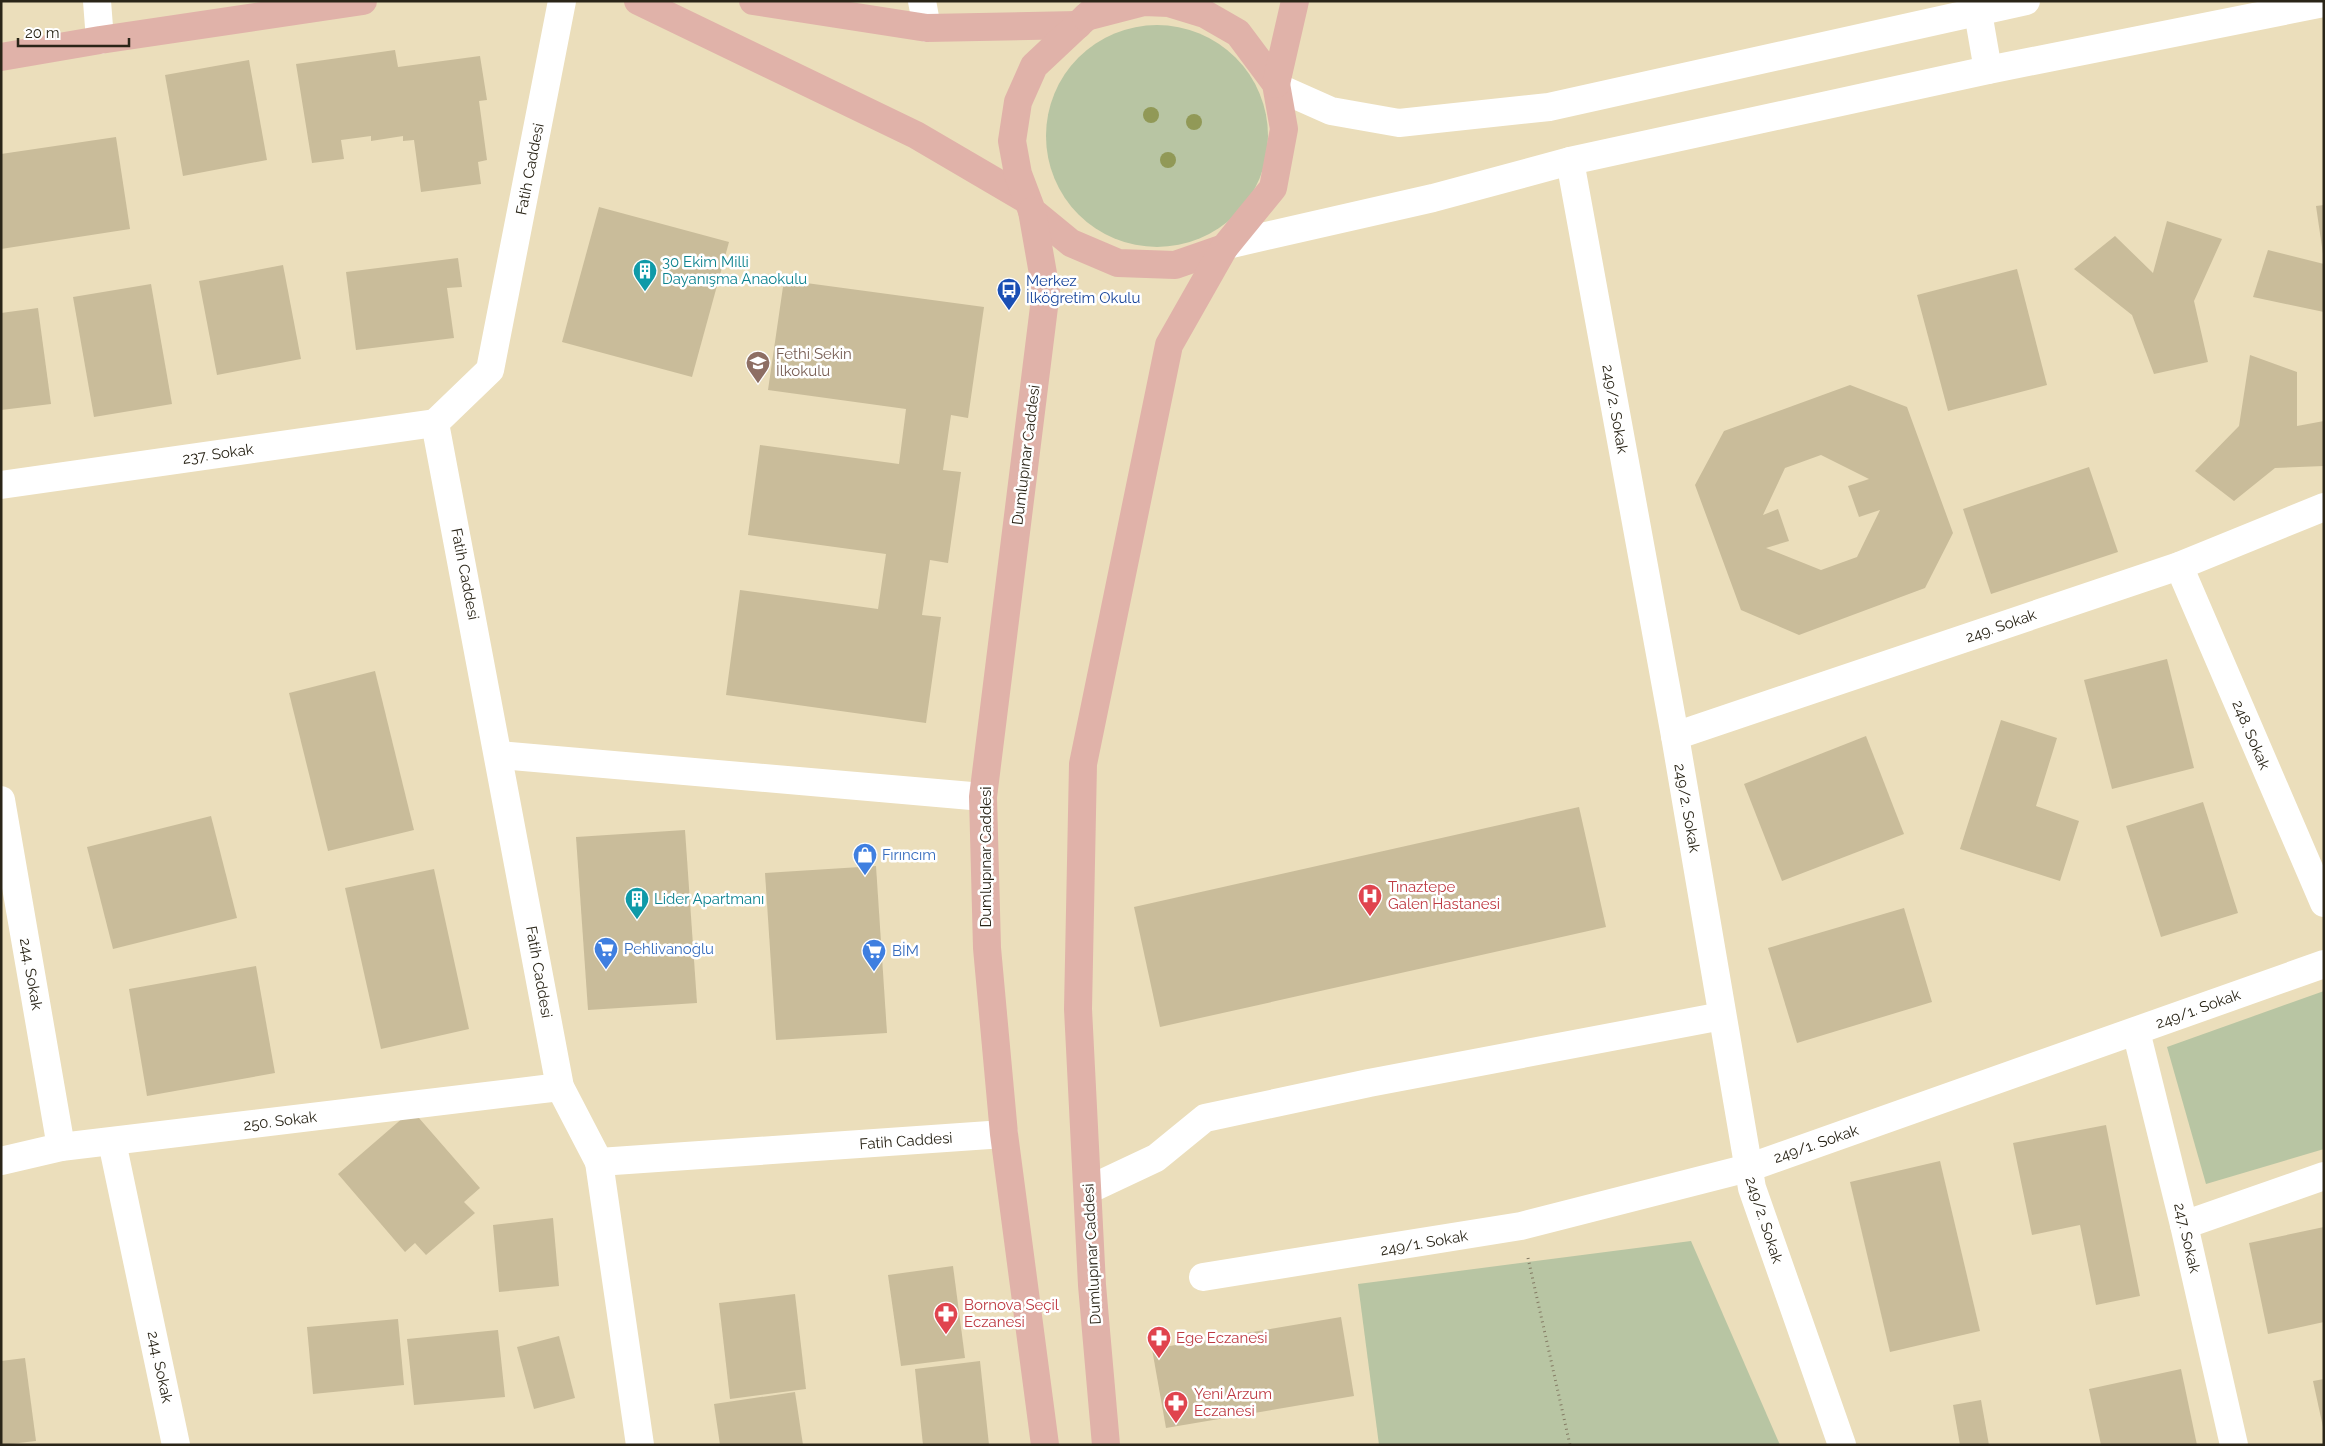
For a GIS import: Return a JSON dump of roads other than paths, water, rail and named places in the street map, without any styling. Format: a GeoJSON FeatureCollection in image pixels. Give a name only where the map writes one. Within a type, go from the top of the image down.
{"type":"FeatureCollection","features":[{"type":"Feature","properties":{"kind":"main road"},"geometry":{"type":"LineString","coordinates":[[1,57],[100,40],[362,1]]}},
{"type":"Feature","properties":{"kind":"main road"},"geometry":{"type":"LineString","coordinates":[[638,1],[916,135],[1030,206],[1071,243],[1118,263],[1175,265],[1225,246]]}},
{"type":"Feature","properties":{"kind":"main road"},"geometry":{"type":"LineString","coordinates":[[753,1],[927,28],[1089,14],[1144,2],[1169,3],[1206,14],[1238,33],[1277,85]]}},
{"type":"Feature","properties":{"kind":"main road"},"geometry":{"type":"LineString","coordinates":[[1277,85],[1295,1]]}},
{"type":"Feature","properties":{"kind":"main road","name":"Dumlupınar Caddesi"},"geometry":{"type":"LineString","coordinates":[[1045,1445],[1004,1134],[987,948],[983,797],[1046,291],[1030,206],[1018,174],[1012,141],[1018,102],[1034,66],[1089,14]]}},
{"type":"Feature","properties":{"kind":"main road","name":"Dumlupınar Caddesi"},"geometry":{"type":"LineString","coordinates":[[1106,1445],[1092,1285],[1078,1009],[1083,764],[1168,345],[1225,246],[1273,188],[1284,129],[1277,85]]}},
{"type":"Feature","properties":{"kind":"street"},"geometry":{"type":"LineString","coordinates":[[97,1],[100,40]]}},
{"type":"Feature","properties":{"kind":"street","name":"Fatih Caddesi"},"geometry":{"type":"LineString","coordinates":[[562,1],[490,370],[435,423],[500,755],[560,1087],[599,1162],[640,1445]]}},
{"type":"Feature","properties":{"kind":"street"},"geometry":{"type":"LineString","coordinates":[[922,1],[927,28]]}},
{"type":"Feature","properties":{"kind":"street"},"geometry":{"type":"LineString","coordinates":[[1277,85],[1331,111],[1399,123],[1549,107],[1977,6],[2026,1]]}},
{"type":"Feature","properties":{"kind":"street"},"geometry":{"type":"LineString","coordinates":[[1225,246],[1433,198],[1570,160],[1988,70],[2324,3]]}},
{"type":"Feature","properties":{"kind":"street"},"geometry":{"type":"LineString","coordinates":[[1977,6],[1988,70]]}},
{"type":"Feature","properties":{"kind":"street","name":"249/2. Sokak"},"geometry":{"type":"LineString","coordinates":[[1570,160],[1674,736],[1752,1188],[1842,1445]]}},
{"type":"Feature","properties":{"kind":"street","name":"237. Sokak"},"geometry":{"type":"LineString","coordinates":[[1,485],[435,423]]}},
{"type":"Feature","properties":{"kind":"street","name":"249. Sokak"},"geometry":{"type":"LineString","coordinates":[[1674,736],[2179,566],[2324,507]]}},
{"type":"Feature","properties":{"kind":"street","name":"248. Sokak"},"geometry":{"type":"LineString","coordinates":[[2179,566],[2324,903]]}},
{"type":"Feature","properties":{"kind":"street"},"geometry":{"type":"LineString","coordinates":[[500,755],[983,797]]}},
{"type":"Feature","properties":{"kind":"street","name":"244. Sokak"},"geometry":{"type":"LineString","coordinates":[[1,800],[61,1147]]}},
{"type":"Feature","properties":{"kind":"street","name":"249/1. Sokak"},"geometry":{"type":"LineString","coordinates":[[1203,1277],[1521,1226],[1748,1168],[2324,964]]}},
{"type":"Feature","properties":{"kind":"street"},"geometry":{"type":"LineString","coordinates":[[1088,1190],[1156,1158],[1205,1118],[1369,1083],[1722,1016]]}},
{"type":"Feature","properties":{"kind":"street","name":"247. Sokak"},"geometry":{"type":"LineString","coordinates":[[2136,1031],[2184,1225],[2234,1445]]}},
{"type":"Feature","properties":{"kind":"street","name":"250. Sokak"},"geometry":{"type":"LineString","coordinates":[[1,1161],[61,1147],[560,1087]]}},
{"type":"Feature","properties":{"kind":"street","name":"Fatih Caddesi"},"geometry":{"type":"LineString","coordinates":[[599,1162],[1004,1134]]}},
{"type":"Feature","properties":{"kind":"street","name":"244. Sokak"},"geometry":{"type":"LineString","coordinates":[[112,1142],[176,1445]]}},
{"type":"Feature","properties":{"kind":"street"},"geometry":{"type":"LineString","coordinates":[[2184,1225],[2324,1176]]}},
{"type":"Feature","properties":{"kind":"place","name":"30 Ekim Milli Dayanışma Anaokulu"},"geometry":{"type":"Point","coordinates":[645,292]}},
{"type":"Feature","properties":{"kind":"place","name":"Merkez İlköğretim Okulu"},"geometry":{"type":"Point","coordinates":[1009,311]}},
{"type":"Feature","properties":{"kind":"place","name":"Fethi Sekin İlkokulu"},"geometry":{"type":"Point","coordinates":[758,384]}},
{"type":"Feature","properties":{"kind":"place","name":"Fırıncım"},"geometry":{"type":"Point","coordinates":[865,876]}},
{"type":"Feature","properties":{"kind":"place","name":"Tınaztepe Galen Hastanesi"},"geometry":{"type":"Point","coordinates":[1370,917]}},
{"type":"Feature","properties":{"kind":"place","name":"Lider Apartmanı"},"geometry":{"type":"Point","coordinates":[637,920]}},
{"type":"Feature","properties":{"kind":"place","name":"Pehlivanoğlu"},"geometry":{"type":"Point","coordinates":[606,970]}},
{"type":"Feature","properties":{"kind":"place","name":"BİM"},"geometry":{"type":"Point","coordinates":[874,972]}},
{"type":"Feature","properties":{"kind":"place","name":"Bornova Seçil Eczanesi"},"geometry":{"type":"Point","coordinates":[946,1335]}},
{"type":"Feature","properties":{"kind":"place","name":"Ege Eczanesi"},"geometry":{"type":"Point","coordinates":[1159,1359]}},
{"type":"Feature","properties":{"kind":"place","name":"Yeni Arzum Eczanesi"},"geometry":{"type":"Point","coordinates":[1176,1424]}}]}
